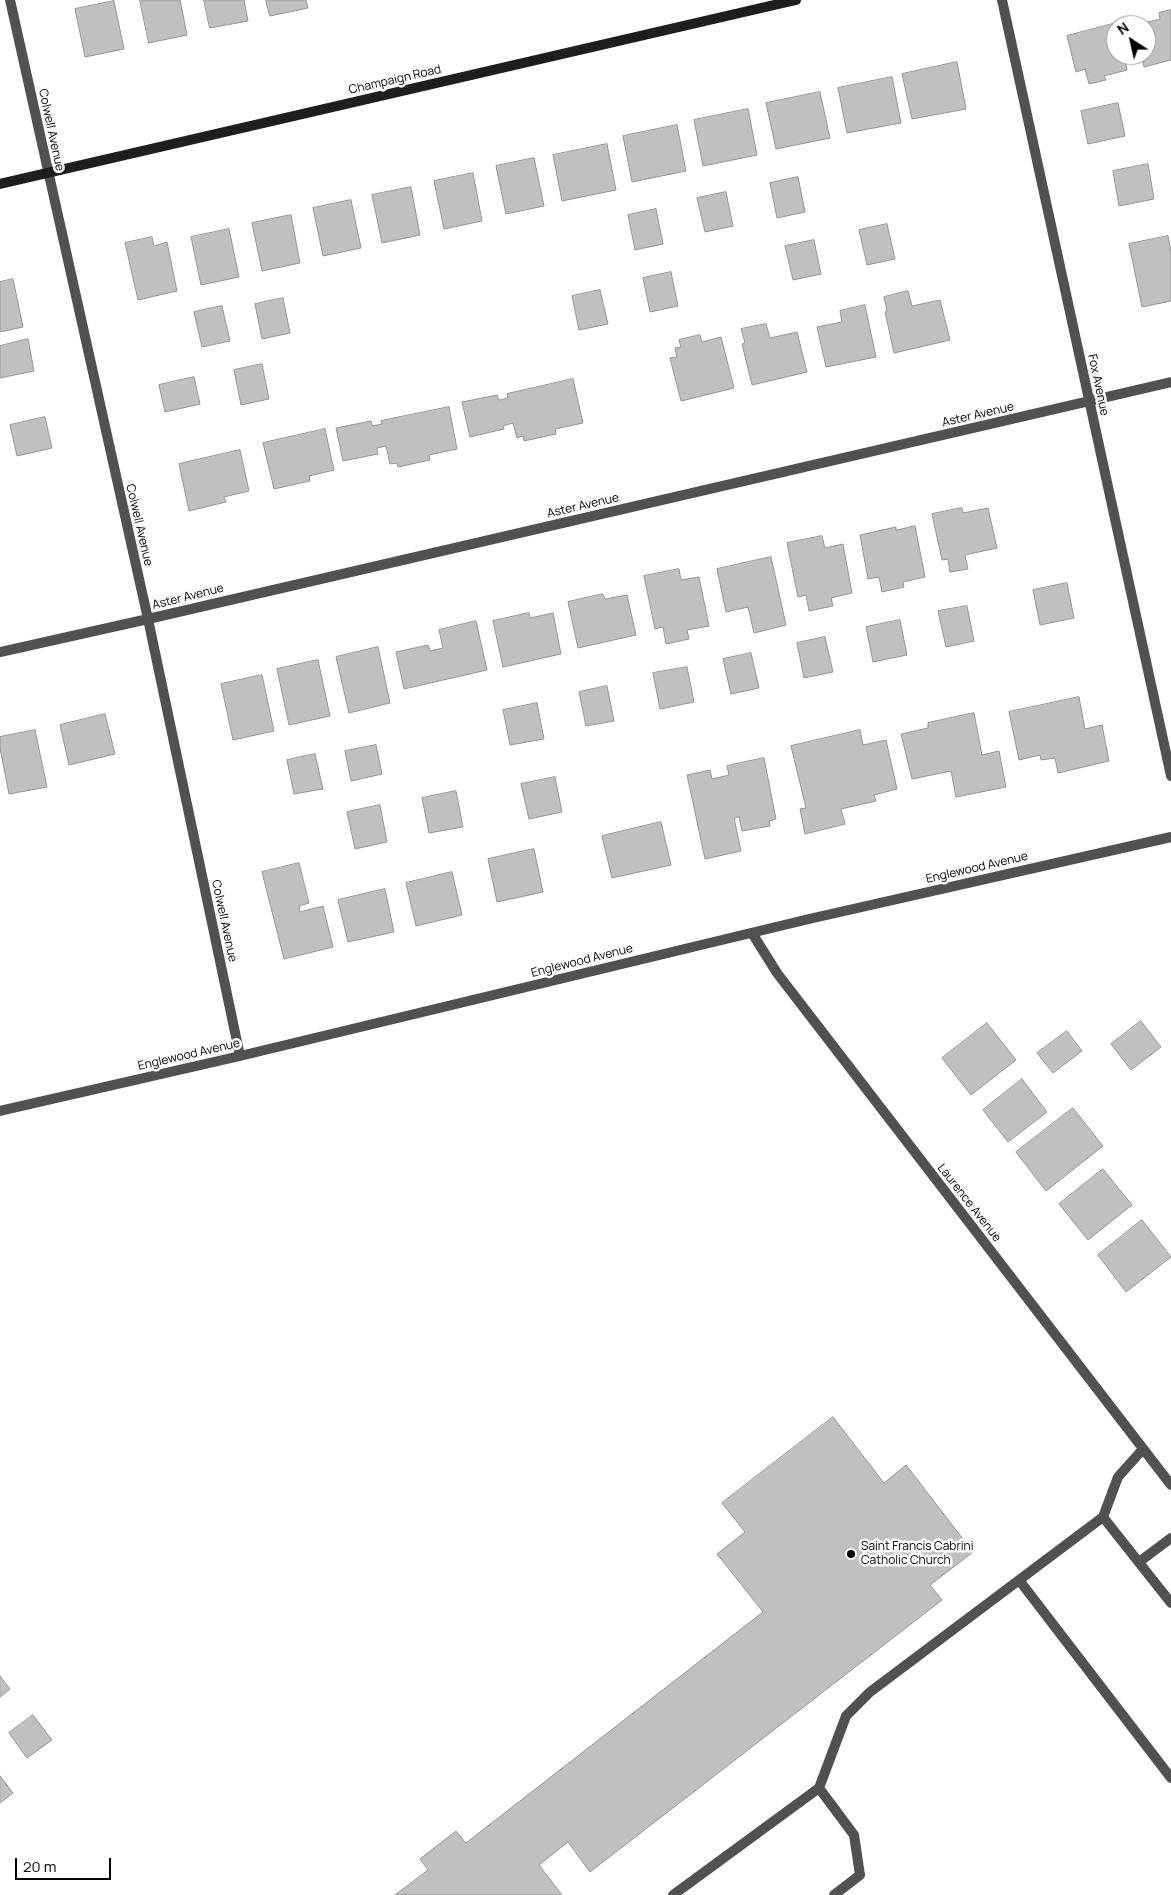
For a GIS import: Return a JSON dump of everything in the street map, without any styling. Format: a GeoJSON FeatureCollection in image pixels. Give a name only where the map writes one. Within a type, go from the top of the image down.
{"type":"FeatureCollection","features":[{"type":"Feature","properties":{"kind":"street","name":"Colwell Avenue"},"geometry":{"type":"LineString","coordinates":[[10,0],[148,619],[240,1056]]}},
{"type":"Feature","properties":{"kind":"street","name":"Champaign Road"},"geometry":{"type":"LineString","coordinates":[[0,184],[796,0]]}},
{"type":"Feature","properties":{"kind":"street","name":"Fox Avenue"},"geometry":{"type":"LineString","coordinates":[[1002,0],[1171,776]]}},
{"type":"Feature","properties":{"kind":"street","name":"Aster Avenue"},"geometry":{"type":"LineString","coordinates":[[0,652],[1171,382]]}},
{"type":"Feature","properties":{"kind":"street","name":"Englewood Avenue"},"geometry":{"type":"LineString","coordinates":[[0,1111],[240,1056],[809,918],[1171,837]]}},
{"type":"Feature","properties":{"kind":"street","name":"Laurence Avenue"},"geometry":{"type":"LineString","coordinates":[[752,933],[777,973],[1171,1485]]}},
{"type":"Feature","properties":{"kind":"street"},"geometry":{"type":"LineString","coordinates":[[673,1895],[819,1788],[846,1716],[870,1692],[1104,1517],[1118,1477],[1143,1449]]}},
{"type":"Feature","properties":{"kind":"street"},"geometry":{"type":"LineString","coordinates":[[1104,1517],[1171,1603]]}},
{"type":"Feature","properties":{"kind":"street"},"geometry":{"type":"LineString","coordinates":[[1139,1562],[1171,1538]]}},
{"type":"Feature","properties":{"kind":"street"},"geometry":{"type":"LineString","coordinates":[[1019,1580],[1171,1778]]}},
{"type":"Feature","properties":{"kind":"street"},"geometry":{"type":"LineString","coordinates":[[819,1788],[854,1835],[860,1875],[834,1895]]}},
{"type":"Feature","properties":{"kind":"building"},"geometry":{"type":"Polygon","coordinates":[[[140,0],[180,0],[187,35],[149,43],[140,0]]]}},
{"type":"Feature","properties":{"kind":"building"},"geometry":{"type":"Polygon","coordinates":[[[204,0],[244,0],[248,21],[210,28],[204,0]]]}},
{"type":"Feature","properties":{"kind":"building"},"geometry":{"type":"Polygon","coordinates":[[[266,0],[306,0],[308,8],[270,16],[266,0]]]}},
{"type":"Feature","properties":{"kind":"building"},"geometry":{"type":"Polygon","coordinates":[[[114,1],[124,49],[85,57],[75,9],[114,1]]]}},
{"type":"Feature","properties":{"kind":"building"},"geometry":{"type":"Polygon","coordinates":[[[1171,10],[1171,60],[1156,64],[1156,20],[1160,19],[1159,13],[1171,10]]]}},
{"type":"Feature","properties":{"kind":"building"},"geometry":{"type":"Polygon","coordinates":[[[1106,26],[1106,65],[1126,65],[1127,70],[1104,76],[1106,80],[1089,84],[1085,69],[1076,72],[1067,36],[1106,26]]]}},
{"type":"Feature","properties":{"kind":"building"},"geometry":{"type":"Polygon","coordinates":[[[957,62],[966,109],[912,119],[902,74],[957,62]]]}},
{"type":"Feature","properties":{"kind":"building"},"geometry":{"type":"Polygon","coordinates":[[[892,77],[901,123],[847,133],[838,88],[892,77]]]}},
{"type":"Feature","properties":{"kind":"building"},"geometry":{"type":"Polygon","coordinates":[[[820,92],[830,138],[776,149],[766,103],[820,92]]]}},
{"type":"Feature","properties":{"kind":"building"},"geometry":{"type":"Polygon","coordinates":[[[1118,103],[1125,136],[1088,144],[1081,111],[1118,103]]]}},
{"type":"Feature","properties":{"kind":"building"},"geometry":{"type":"Polygon","coordinates":[[[748,109],[757,155],[703,166],[694,120],[748,109]]]}},
{"type":"Feature","properties":{"kind":"building"},"geometry":{"type":"Polygon","coordinates":[[[677,125],[686,171],[632,182],[623,136],[677,125]]]}},
{"type":"Feature","properties":{"kind":"building"},"geometry":{"type":"Polygon","coordinates":[[[607,144],[616,190],[562,201],[553,155],[607,144]]]}},
{"type":"Feature","properties":{"kind":"building"},"geometry":{"type":"Polygon","coordinates":[[[534,158],[544,206],[506,214],[496,166],[534,158]]]}},
{"type":"Feature","properties":{"kind":"building"},"geometry":{"type":"Polygon","coordinates":[[[1148,164],[1154,199],[1119,206],[1113,171],[1148,164]]]}},
{"type":"Feature","properties":{"kind":"building"},"geometry":{"type":"Polygon","coordinates":[[[473,173],[482,221],[444,229],[434,181],[473,173]]]}},
{"type":"Feature","properties":{"kind":"building"},"geometry":{"type":"Polygon","coordinates":[[[798,177],[805,212],[777,218],[770,183],[798,177]]]}},
{"type":"Feature","properties":{"kind":"building"},"geometry":{"type":"Polygon","coordinates":[[[411,187],[420,235],[382,243],[372,195],[411,187]]]}},
{"type":"Feature","properties":{"kind":"building"},"geometry":{"type":"Polygon","coordinates":[[[726,192],[733,226],[705,232],[697,198],[726,192]]]}},
{"type":"Feature","properties":{"kind":"building"},"geometry":{"type":"Polygon","coordinates":[[[351,200],[361,248],[323,256],[313,208],[351,200]]]}},
{"type":"Feature","properties":{"kind":"building"},"geometry":{"type":"Polygon","coordinates":[[[656,209],[663,244],[635,250],[628,215],[656,209]]]}},
{"type":"Feature","properties":{"kind":"building"},"geometry":{"type":"Polygon","coordinates":[[[291,215],[300,263],[262,271],[252,223],[291,215]]]}},
{"type":"Feature","properties":{"kind":"building"},"geometry":{"type":"Polygon","coordinates":[[[887,224],[895,259],[867,265],[859,230],[887,224]]]}},
{"type":"Feature","properties":{"kind":"building"},"geometry":{"type":"Polygon","coordinates":[[[229,229],[239,277],[201,285],[191,237],[229,229]]]}},
{"type":"Feature","properties":{"kind":"building"},"geometry":{"type":"Polygon","coordinates":[[[1168,236],[1171,252],[1171,301],[1142,307],[1129,244],[1168,236]]]}},
{"type":"Feature","properties":{"kind":"building"},"geometry":{"type":"Polygon","coordinates":[[[152,237],[154,246],[167,242],[177,291],[138,300],[125,243],[152,237]]]}},
{"type":"Feature","properties":{"kind":"building"},"geometry":{"type":"Polygon","coordinates":[[[814,240],[821,274],[793,280],[785,246],[814,240]]]}},
{"type":"Feature","properties":{"kind":"building"},"geometry":{"type":"Polygon","coordinates":[[[671,272],[678,306],[650,312],[643,278],[671,272]]]}},
{"type":"Feature","properties":{"kind":"building"},"geometry":{"type":"Polygon","coordinates":[[[13,279],[23,327],[0,332],[0,282],[13,279]]]}},
{"type":"Feature","properties":{"kind":"building"},"geometry":{"type":"Polygon","coordinates":[[[600,290],[608,324],[579,330],[572,296],[600,290]]]}},
{"type":"Feature","properties":{"kind":"building"},"geometry":{"type":"Polygon","coordinates":[[[908,291],[912,306],[940,300],[950,340],[894,353],[885,312],[887,311],[884,297],[908,291]]]}},
{"type":"Feature","properties":{"kind":"building"},"geometry":{"type":"Polygon","coordinates":[[[283,298],[290,333],[262,339],[255,304],[283,298]]]}},
{"type":"Feature","properties":{"kind":"building"},"geometry":{"type":"Polygon","coordinates":[[[865,305],[876,357],[826,367],[817,327],[842,322],[840,311],[865,305]]]}},
{"type":"Feature","properties":{"kind":"building"},"geometry":{"type":"Polygon","coordinates":[[[222,306],[230,341],[202,347],[194,312],[222,306]]]}},
{"type":"Feature","properties":{"kind":"building"},"geometry":{"type":"Polygon","coordinates":[[[766,324],[770,338],[797,332],[807,372],[752,385],[742,344],[745,343],[741,329],[766,324]]]}},
{"type":"Feature","properties":{"kind":"building"},"geometry":{"type":"Polygon","coordinates":[[[700,335],[702,342],[721,337],[734,388],[681,401],[670,358],[677,357],[675,348],[681,347],[679,340],[700,335]]]}},
{"type":"Feature","properties":{"kind":"building"},"geometry":{"type":"Polygon","coordinates":[[[28,339],[34,371],[0,378],[0,346],[28,339]]]}},
{"type":"Feature","properties":{"kind":"building"},"geometry":{"type":"Polygon","coordinates":[[[262,364],[269,399],[241,405],[234,370],[262,364]]]}},
{"type":"Feature","properties":{"kind":"building"},"geometry":{"type":"Polygon","coordinates":[[[194,377],[200,404],[165,412],[159,385],[194,377]]]}},
{"type":"Feature","properties":{"kind":"building"},"geometry":{"type":"Polygon","coordinates":[[[573,379],[583,423],[555,429],[556,434],[524,441],[523,436],[517,438],[513,423],[503,426],[504,429],[470,437],[462,402],[497,395],[499,400],[508,398],[507,394],[573,379]]]}},
{"type":"Feature","properties":{"kind":"building"},"geometry":{"type":"Polygon","coordinates":[[[449,407],[457,449],[429,455],[430,460],[398,467],[397,463],[390,464],[386,446],[377,448],[378,454],[343,461],[336,428],[371,421],[372,426],[382,424],[381,421],[449,407]]]}},
{"type":"Feature","properties":{"kind":"building"},"geometry":{"type":"Polygon","coordinates":[[[45,417],[52,448],[17,456],[10,425],[45,417]]]}},
{"type":"Feature","properties":{"kind":"building"},"geometry":{"type":"Polygon","coordinates":[[[325,429],[334,470],[309,476],[310,481],[274,489],[263,443],[325,429]]]}},
{"type":"Feature","properties":{"kind":"building"},"geometry":{"type":"Polygon","coordinates":[[[240,450],[249,491],[224,497],[226,502],[189,511],[179,464],[240,450]]]}},
{"type":"Feature","properties":{"kind":"building"},"geometry":{"type":"Polygon","coordinates":[[[962,508],[963,513],[988,508],[997,548],[965,555],[968,569],[950,572],[948,559],[942,560],[932,514],[962,508]]]}},
{"type":"Feature","properties":{"kind":"building"},"geometry":{"type":"Polygon","coordinates":[[[915,526],[925,577],[903,582],[904,587],[882,592],[879,577],[868,579],[860,535],[896,527],[896,530],[915,526]]]}},
{"type":"Feature","properties":{"kind":"building"},"geometry":{"type":"Polygon","coordinates":[[[822,536],[825,548],[843,544],[852,593],[831,598],[833,606],[809,611],[806,595],[798,597],[787,543],[822,536]]]}},
{"type":"Feature","properties":{"kind":"building"},"geometry":{"type":"Polygon","coordinates":[[[771,557],[786,625],[754,633],[748,607],[726,612],[717,569],[771,557]]]}},
{"type":"Feature","properties":{"kind":"building"},"geometry":{"type":"Polygon","coordinates":[[[679,569],[681,580],[699,577],[709,626],[687,630],[689,639],[666,644],[663,627],[655,629],[644,576],[679,569]]]}},
{"type":"Feature","properties":{"kind":"building"},"geometry":{"type":"Polygon","coordinates":[[[1067,583],[1074,618],[1040,625],[1033,590],[1067,583]]]}},
{"type":"Feature","properties":{"kind":"building"},"geometry":{"type":"Polygon","coordinates":[[[603,594],[605,599],[627,595],[636,635],[578,648],[568,602],[603,594]]]}},
{"type":"Feature","properties":{"kind":"building"},"geometry":{"type":"Polygon","coordinates":[[[967,606],[974,641],[946,647],[938,611],[967,606]]]}},
{"type":"Feature","properties":{"kind":"building"},"geometry":{"type":"Polygon","coordinates":[[[529,613],[530,618],[553,613],[561,654],[503,667],[493,621],[529,613]]]}},
{"type":"Feature","properties":{"kind":"building"},"geometry":{"type":"Polygon","coordinates":[[[900,620],[907,655],[873,662],[866,627],[900,620]]]}},
{"type":"Feature","properties":{"kind":"building"},"geometry":{"type":"Polygon","coordinates":[[[476,621],[487,670],[404,689],[396,652],[428,645],[430,651],[443,648],[439,630],[476,621]]]}},
{"type":"Feature","properties":{"kind":"building"},"geometry":{"type":"Polygon","coordinates":[[[825,637],[833,672],[804,678],[797,643],[825,637]]]}},
{"type":"Feature","properties":{"kind":"building"},"geometry":{"type":"Polygon","coordinates":[[[378,647],[390,703],[349,713],[336,657],[378,647]]]}},
{"type":"Feature","properties":{"kind":"building"},"geometry":{"type":"Polygon","coordinates":[[[751,653],[759,688],[731,694],[723,659],[751,653]]]}},
{"type":"Feature","properties":{"kind":"building"},"geometry":{"type":"Polygon","coordinates":[[[318,660],[330,716],[289,725],[277,669],[318,660]]]}},
{"type":"Feature","properties":{"kind":"building"},"geometry":{"type":"Polygon","coordinates":[[[687,667],[694,702],[660,709],[653,673],[687,667]]]}},
{"type":"Feature","properties":{"kind":"building"},"geometry":{"type":"Polygon","coordinates":[[[262,675],[274,731],[233,740],[221,684],[262,675]]]}},
{"type":"Feature","properties":{"kind":"building"},"geometry":{"type":"Polygon","coordinates":[[[607,686],[614,721],[586,726],[579,692],[607,686]]]}},
{"type":"Feature","properties":{"kind":"building"},"geometry":{"type":"Polygon","coordinates":[[[1079,697],[1085,729],[1102,725],[1109,761],[1058,773],[1055,758],[1041,760],[1040,755],[1019,760],[1009,712],[1079,697]]]}},
{"type":"Feature","properties":{"kind":"building"},"geometry":{"type":"Polygon","coordinates":[[[537,703],[544,739],[510,745],[503,710],[537,703]]]}},
{"type":"Feature","properties":{"kind":"building"},"geometry":{"type":"Polygon","coordinates":[[[974,713],[982,755],[999,751],[1006,787],[956,797],[951,771],[912,779],[901,734],[928,728],[928,723],[974,713]]]}},
{"type":"Feature","properties":{"kind":"building"},"geometry":{"type":"Polygon","coordinates":[[[105,714],[115,754],[69,765],[60,725],[105,714]]]}},
{"type":"Feature","properties":{"kind":"building"},"geometry":{"type":"Polygon","coordinates":[[[35,730],[47,787],[9,794],[0,748],[0,737],[35,730]]]}},
{"type":"Feature","properties":{"kind":"building"},"geometry":{"type":"Polygon","coordinates":[[[860,730],[863,745],[886,740],[897,789],[874,795],[876,801],[841,809],[845,824],[805,834],[800,809],[806,808],[791,746],[860,730]]]}},
{"type":"Feature","properties":{"kind":"building"},"geometry":{"type":"Polygon","coordinates":[[[376,745],[382,774],[351,781],[345,751],[376,745]]]}},
{"type":"Feature","properties":{"kind":"building"},"geometry":{"type":"Polygon","coordinates":[[[315,754],[323,789],[294,794],[287,760],[315,754]]]}},
{"type":"Feature","properties":{"kind":"building"},"geometry":{"type":"Polygon","coordinates":[[[764,758],[776,819],[769,821],[770,826],[742,831],[739,817],[734,818],[741,851],[705,859],[687,775],[710,770],[712,779],[729,775],[727,766],[764,758]]]}},
{"type":"Feature","properties":{"kind":"building"},"geometry":{"type":"Polygon","coordinates":[[[555,777],[562,812],[529,819],[521,784],[555,777]]]}},
{"type":"Feature","properties":{"kind":"building"},"geometry":{"type":"Polygon","coordinates":[[[456,791],[463,827],[429,833],[422,798],[456,791]]]}},
{"type":"Feature","properties":{"kind":"building"},"geometry":{"type":"Polygon","coordinates":[[[380,805],[387,842],[355,849],[347,812],[380,805]]]}},
{"type":"Feature","properties":{"kind":"building"},"geometry":{"type":"Polygon","coordinates":[[[661,822],[671,865],[612,878],[602,836],[661,822]]]}},
{"type":"Feature","properties":{"kind":"building"},"geometry":{"type":"Polygon","coordinates":[[[534,849],[543,892],[497,902],[488,859],[534,849]]]}},
{"type":"Feature","properties":{"kind":"building"},"geometry":{"type":"Polygon","coordinates":[[[299,863],[309,903],[299,906],[300,912],[323,906],[333,947],[284,959],[262,872],[299,863]]]}},
{"type":"Feature","properties":{"kind":"building"},"geometry":{"type":"Polygon","coordinates":[[[452,872],[462,915],[416,926],[406,883],[452,872]]]}},
{"type":"Feature","properties":{"kind":"building"},"geometry":{"type":"Polygon","coordinates":[[[385,889],[394,932],[348,942],[338,900],[385,889]]]}},
{"type":"Feature","properties":{"kind":"building"},"geometry":{"type":"Polygon","coordinates":[[[1141,1021],[1161,1047],[1131,1070],[1111,1044],[1141,1021]]]}},
{"type":"Feature","properties":{"kind":"building"},"geometry":{"type":"Polygon","coordinates":[[[987,1023],[1016,1060],[971,1095],[942,1058],[987,1023]]]}},
{"type":"Feature","properties":{"kind":"building"},"geometry":{"type":"Polygon","coordinates":[[[1067,1031],[1082,1051],[1053,1073],[1037,1053],[1067,1031]]]}},
{"type":"Feature","properties":{"kind":"building"},"geometry":{"type":"Polygon","coordinates":[[[1022,1079],[1047,1112],[1008,1142],[983,1110],[1022,1079]]]}},
{"type":"Feature","properties":{"kind":"building"},"geometry":{"type":"Polygon","coordinates":[[[1073,1108],[1103,1146],[1046,1191],[1016,1152],[1073,1108]]]}},
{"type":"Feature","properties":{"kind":"building"},"geometry":{"type":"Polygon","coordinates":[[[1103,1169],[1132,1205],[1088,1240],[1059,1204],[1103,1169]]]}},
{"type":"Feature","properties":{"kind":"building"},"geometry":{"type":"Polygon","coordinates":[[[1142,1220],[1171,1257],[1126,1292],[1098,1255],[1142,1220]]]}},
{"type":"Feature","properties":{"kind":"building"},"geometry":{"type":"Polygon","coordinates":[[[833,1417],[884,1483],[906,1465],[973,1552],[930,1585],[942,1600],[590,1872],[568,1842],[539,1865],[562,1895],[395,1895],[428,1870],[420,1859],[456,1831],[466,1843],[763,1612],[717,1554],[745,1532],[722,1503],[833,1417]]]}},
{"type":"Feature","properties":{"kind":"building"},"geometry":{"type":"Polygon","coordinates":[[[0,1676],[10,1689],[0,1697],[0,1676]]]}},
{"type":"Feature","properties":{"kind":"building"},"geometry":{"type":"Polygon","coordinates":[[[33,1715],[52,1740],[27,1758],[9,1733],[33,1715]]]}},
{"type":"Feature","properties":{"kind":"building"},"geometry":{"type":"Polygon","coordinates":[[[0,1776],[13,1793],[0,1803],[0,1776]]]}},
{"type":"Feature","properties":{"kind":"place","name":"Saint Francis Cabrini Catholic Church"},"geometry":{"type":"Point","coordinates":[851,1554]}}]}
